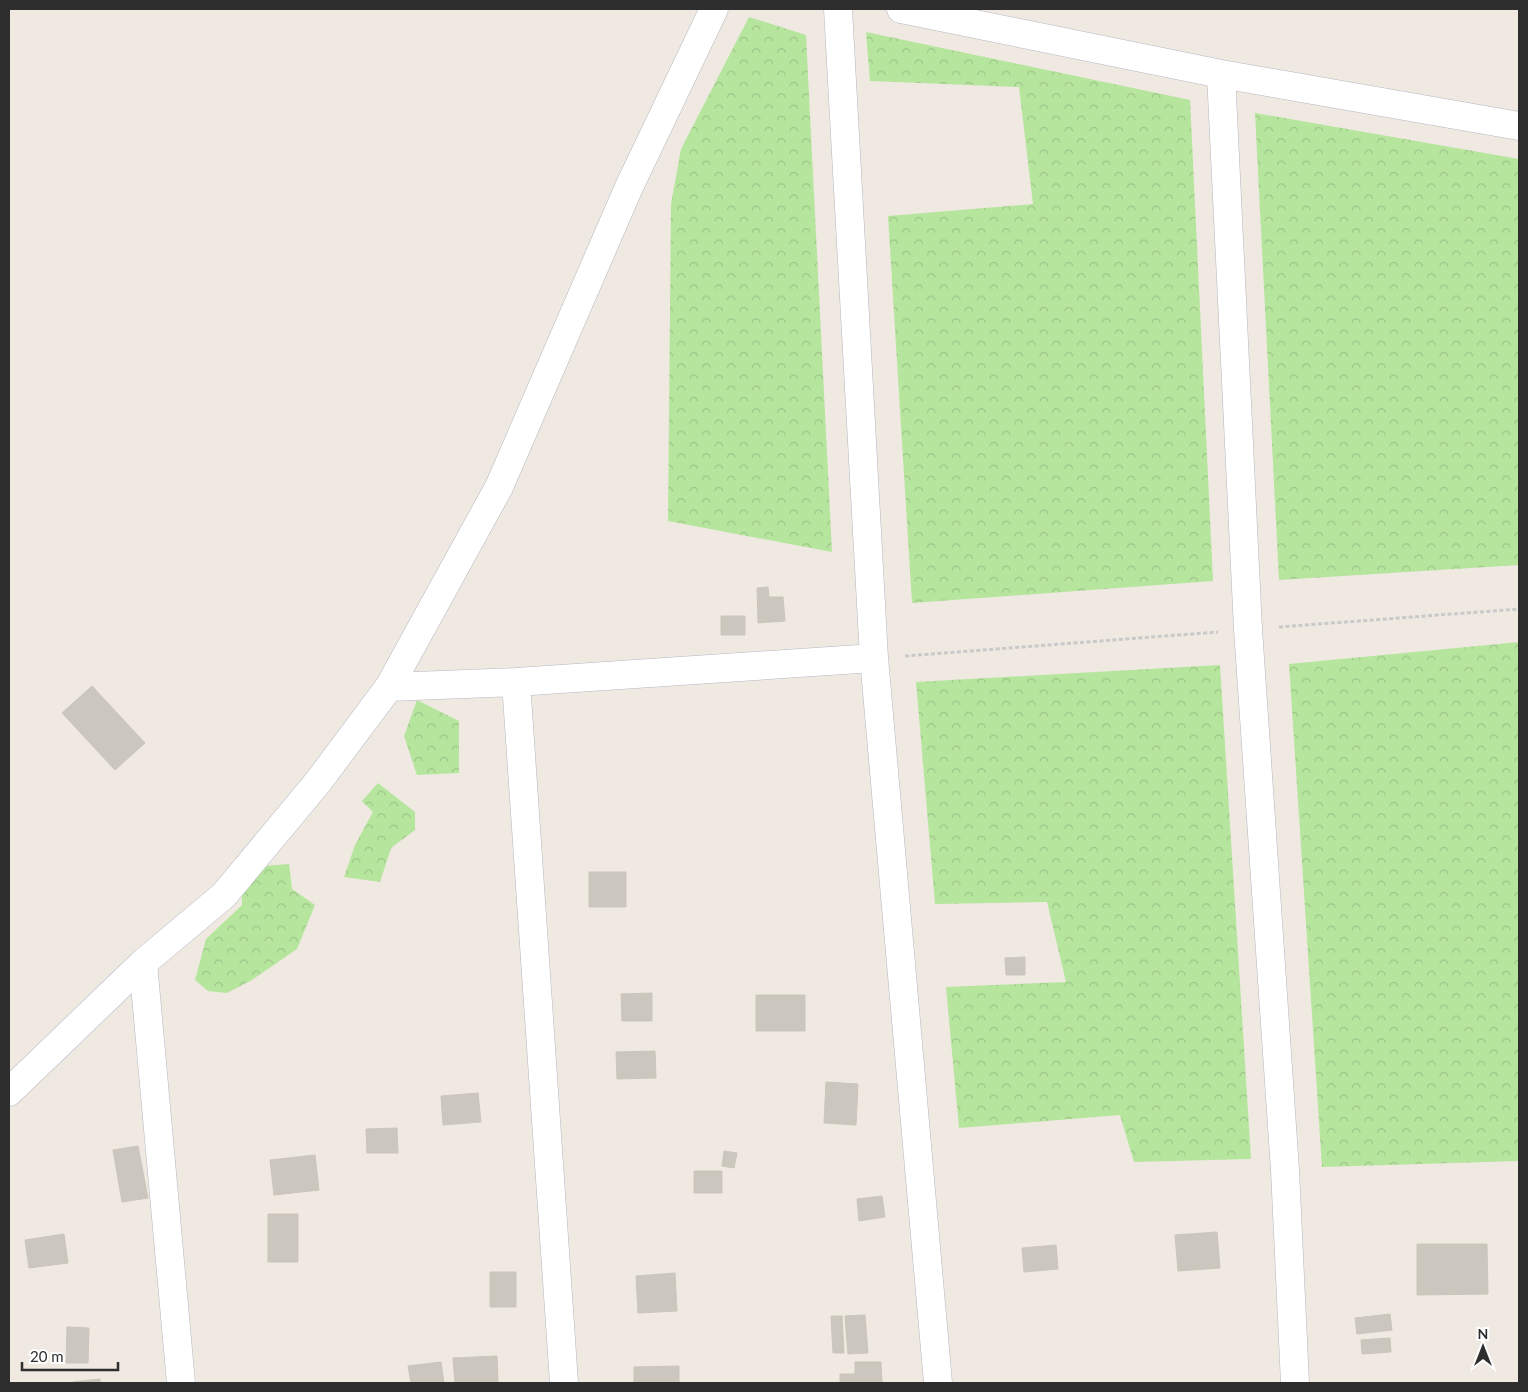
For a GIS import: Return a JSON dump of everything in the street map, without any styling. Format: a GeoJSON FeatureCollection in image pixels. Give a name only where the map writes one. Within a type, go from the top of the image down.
{"type":"FeatureCollection","features":[{"type":"Feature","properties":{"kind":"street"},"geometry":{"type":"LineString","coordinates":[[9,1092],[143,963],[224,895],[318,782],[389,687],[499,487],[629,187],[714,9]]}},
{"type":"Feature","properties":{"kind":"street"},"geometry":{"type":"LineString","coordinates":[[838,9],[874,658],[938,1383]]}},
{"type":"Feature","properties":{"kind":"street"},"geometry":{"type":"LineString","coordinates":[[901,9],[1221,74],[1519,126]]}},
{"type":"Feature","properties":{"kind":"street"},"geometry":{"type":"LineString","coordinates":[[1221,74],[1248,630],[1285,1170],[1295,1383]]}},
{"type":"Feature","properties":{"kind":"street"},"geometry":{"type":"LineString","coordinates":[[389,687],[516,682],[874,658]]}},
{"type":"Feature","properties":{"kind":"street"},"geometry":{"type":"LineString","coordinates":[[516,682],[564,1383]]}},
{"type":"Feature","properties":{"kind":"street"},"geometry":{"type":"LineString","coordinates":[[143,963],[182,1383]]}},
{"type":"Feature","properties":{"kind":"path"},"geometry":{"type":"LineString","coordinates":[[874,658],[1519,609]]}},
{"type":"Feature","properties":{"kind":"green space"},"geometry":{"type":"Polygon","coordinates":[[[749,17],[806,35],[832,552],[668,521],[671,204],[681,149],[749,17]]]}},
{"type":"Feature","properties":{"kind":"green space"},"geometry":{"type":"Polygon","coordinates":[[[866,32],[1190,100],[1213,581],[912,603],[888,216],[1033,204],[1019,87],[870,81],[866,32]]]}},
{"type":"Feature","properties":{"kind":"green space"},"geometry":{"type":"Polygon","coordinates":[[[1255,113],[1519,159],[1519,565],[1279,580],[1255,113]]]}},
{"type":"Feature","properties":{"kind":"green space"},"geometry":{"type":"Polygon","coordinates":[[[1519,642],[1519,1161],[1322,1167],[1289,664],[1519,642]]]}},
{"type":"Feature","properties":{"kind":"green space"},"geometry":{"type":"Polygon","coordinates":[[[1220,665],[1251,1159],[1134,1162],[1120,1115],[959,1128],[946,987],[1066,982],[1047,902],[935,904],[916,682],[1220,665]]]}},
{"type":"Feature","properties":{"kind":"green space"},"geometry":{"type":"Polygon","coordinates":[[[417,700],[459,721],[459,773],[417,775],[404,736],[417,700]]]}},
{"type":"Feature","properties":{"kind":"green space"},"geometry":{"type":"Polygon","coordinates":[[[378,783],[415,812],[415,830],[391,848],[380,882],[344,877],[355,845],[373,812],[362,801],[378,783]]]}},
{"type":"Feature","properties":{"kind":"green space"},"geometry":{"type":"Polygon","coordinates":[[[289,864],[292,889],[315,905],[297,949],[252,980],[227,993],[208,991],[195,980],[206,939],[242,905],[242,882],[263,866],[289,864]]]}},
{"type":"Feature","properties":{"kind":"building"},"geometry":{"type":"Polygon","coordinates":[[[768,587],[769,597],[783,597],[785,621],[758,623],[757,588],[768,587]]]}},
{"type":"Feature","properties":{"kind":"building"},"geometry":{"type":"Polygon","coordinates":[[[721,616],[745,616],[745,635],[721,635],[721,616]]]}},
{"type":"Feature","properties":{"kind":"building"},"geometry":{"type":"Polygon","coordinates":[[[92,686],[145,743],[115,770],[62,713],[92,686]]]}},
{"type":"Feature","properties":{"kind":"building"},"geometry":{"type":"Polygon","coordinates":[[[589,872],[626,872],[626,907],[589,907],[589,872]]]}},
{"type":"Feature","properties":{"kind":"building"},"geometry":{"type":"Polygon","coordinates":[[[1025,957],[1025,975],[1006,975],[1005,958],[1025,957]]]}},
{"type":"Feature","properties":{"kind":"building"},"geometry":{"type":"Polygon","coordinates":[[[652,993],[652,1021],[622,1021],[621,994],[652,993]]]}},
{"type":"Feature","properties":{"kind":"building"},"geometry":{"type":"Polygon","coordinates":[[[756,995],[805,995],[805,1031],[756,1031],[756,995]]]}},
{"type":"Feature","properties":{"kind":"building"},"geometry":{"type":"Polygon","coordinates":[[[655,1051],[656,1078],[617,1079],[616,1052],[655,1051]]]}},
{"type":"Feature","properties":{"kind":"building"},"geometry":{"type":"Polygon","coordinates":[[[826,1082],[858,1084],[856,1125],[824,1123],[826,1082]]]}},
{"type":"Feature","properties":{"kind":"building"},"geometry":{"type":"Polygon","coordinates":[[[478,1093],[481,1122],[443,1125],[441,1096],[478,1093]]]}},
{"type":"Feature","properties":{"kind":"building"},"geometry":{"type":"Polygon","coordinates":[[[397,1128],[398,1153],[367,1153],[366,1129],[397,1128]]]}},
{"type":"Feature","properties":{"kind":"building"},"geometry":{"type":"Polygon","coordinates":[[[138,1146],[148,1198],[122,1202],[113,1150],[138,1146]]]}},
{"type":"Feature","properties":{"kind":"building"},"geometry":{"type":"Polygon","coordinates":[[[724,1151],[737,1153],[734,1168],[722,1166],[724,1151]]]}},
{"type":"Feature","properties":{"kind":"building"},"geometry":{"type":"Polygon","coordinates":[[[315,1155],[319,1190],[274,1195],[270,1160],[315,1155]]]}},
{"type":"Feature","properties":{"kind":"building"},"geometry":{"type":"Polygon","coordinates":[[[694,1171],[722,1171],[722,1193],[694,1193],[694,1171]]]}},
{"type":"Feature","properties":{"kind":"building"},"geometry":{"type":"Polygon","coordinates":[[[882,1196],[885,1217],[859,1221],[857,1199],[882,1196]]]}},
{"type":"Feature","properties":{"kind":"building"},"geometry":{"type":"Polygon","coordinates":[[[268,1214],[298,1214],[298,1262],[268,1262],[268,1214]]]}},
{"type":"Feature","properties":{"kind":"building"},"geometry":{"type":"Polygon","coordinates":[[[1217,1232],[1220,1268],[1178,1271],[1175,1235],[1217,1232]]]}},
{"type":"Feature","properties":{"kind":"building"},"geometry":{"type":"Polygon","coordinates":[[[64,1234],[68,1263],[29,1268],[25,1240],[64,1234]]]}},
{"type":"Feature","properties":{"kind":"building"},"geometry":{"type":"Polygon","coordinates":[[[1417,1244],[1487,1244],[1488,1294],[1417,1295],[1417,1244]]]}},
{"type":"Feature","properties":{"kind":"building"},"geometry":{"type":"Polygon","coordinates":[[[1056,1245],[1058,1269],[1024,1272],[1022,1248],[1056,1245]]]}},
{"type":"Feature","properties":{"kind":"building"},"geometry":{"type":"Polygon","coordinates":[[[490,1272],[516,1272],[516,1307],[490,1307],[490,1272]]]}},
{"type":"Feature","properties":{"kind":"building"},"geometry":{"type":"Polygon","coordinates":[[[675,1273],[677,1311],[638,1313],[636,1276],[675,1273]]]}},
{"type":"Feature","properties":{"kind":"building"},"geometry":{"type":"Polygon","coordinates":[[[1390,1314],[1392,1330],[1357,1334],[1355,1318],[1390,1314]]]}},
{"type":"Feature","properties":{"kind":"building"},"geometry":{"type":"Polygon","coordinates":[[[865,1315],[868,1353],[848,1354],[845,1316],[865,1315]]]}},
{"type":"Feature","properties":{"kind":"building"},"geometry":{"type":"Polygon","coordinates":[[[831,1316],[842,1316],[844,1353],[833,1353],[831,1316]]]}},
{"type":"Feature","properties":{"kind":"building"},"geometry":{"type":"Polygon","coordinates":[[[67,1327],[89,1328],[88,1363],[66,1363],[67,1327]]]}},
{"type":"Feature","properties":{"kind":"building"},"geometry":{"type":"Polygon","coordinates":[[[1390,1338],[1391,1352],[1362,1354],[1361,1340],[1390,1338]]]}},
{"type":"Feature","properties":{"kind":"building"},"geometry":{"type":"Polygon","coordinates":[[[497,1356],[498,1383],[455,1383],[453,1358],[497,1356]]]}},
{"type":"Feature","properties":{"kind":"building"},"geometry":{"type":"Polygon","coordinates":[[[441,1362],[444,1383],[411,1383],[408,1366],[441,1362]]]}},
{"type":"Feature","properties":{"kind":"building"},"geometry":{"type":"Polygon","coordinates":[[[855,1362],[881,1362],[882,1383],[840,1383],[840,1374],[855,1374],[855,1362]]]}},
{"type":"Feature","properties":{"kind":"building"},"geometry":{"type":"Polygon","coordinates":[[[679,1366],[679,1383],[634,1383],[634,1367],[679,1366]]]}},
{"type":"Feature","properties":{"kind":"building"},"geometry":{"type":"Polygon","coordinates":[[[100,1379],[100,1383],[73,1383],[73,1382],[100,1379]]]}}]}
